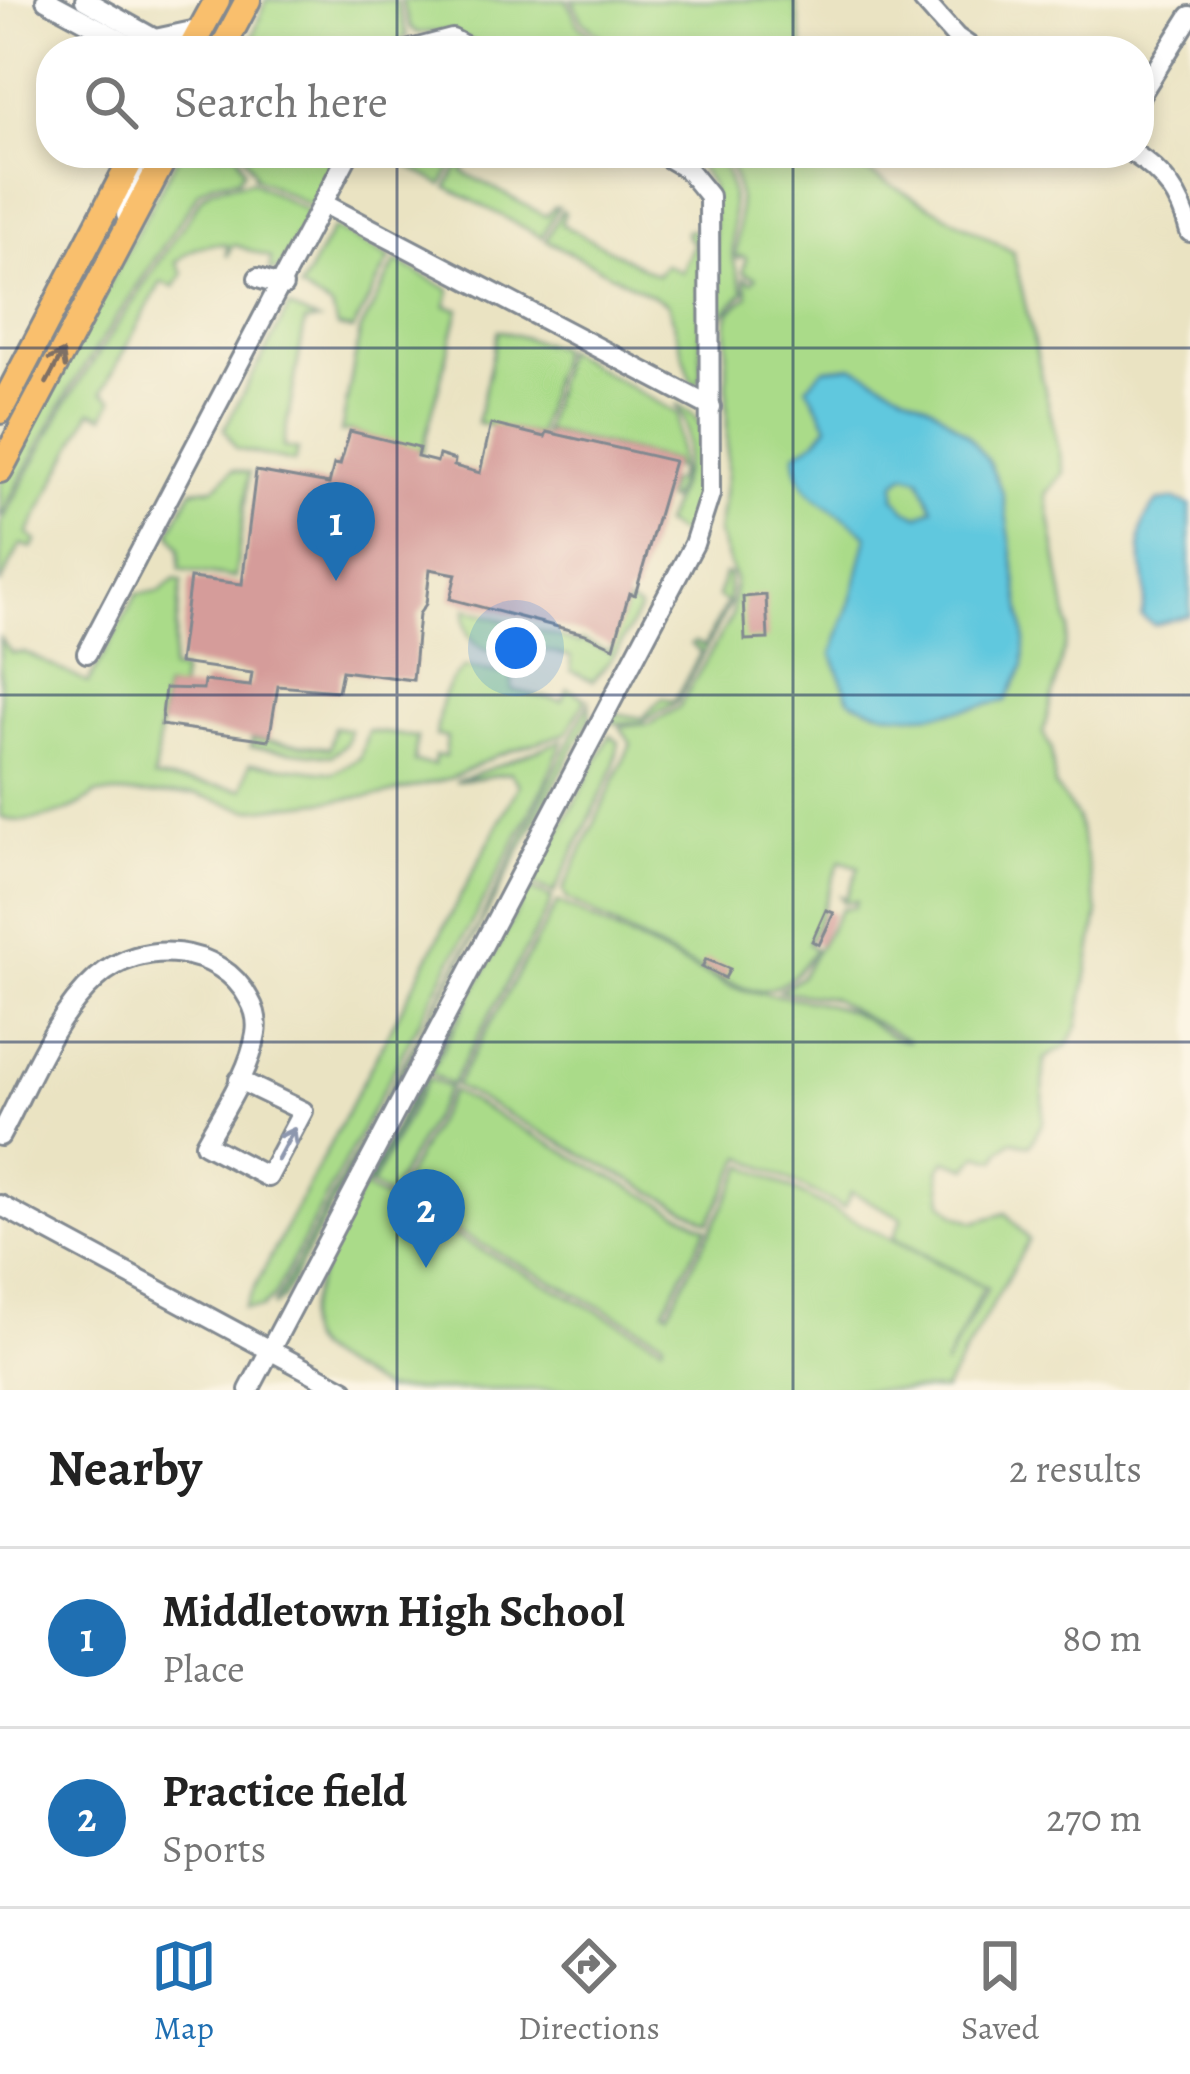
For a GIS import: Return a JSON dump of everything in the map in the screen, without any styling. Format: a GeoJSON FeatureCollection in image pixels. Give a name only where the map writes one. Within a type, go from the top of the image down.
{"type":"FeatureCollection","features":[{"type":"Feature","properties":{"kind":"main road"},"geometry":{"type":"LineString","coordinates":[[197,36],[217,0]]}},
{"type":"Feature","properties":{"kind":"main road"},"geometry":{"type":"LineString","coordinates":[[232,36],[248,0]]}},
{"type":"Feature","properties":{"kind":"main road"},"geometry":{"type":"LineString","coordinates":[[0,411],[127,168]]}},
{"type":"Feature","properties":{"kind":"main road"},"geometry":{"type":"LineString","coordinates":[[0,470],[159,168]]}},
{"type":"Feature","properties":{"kind":"street"},"geometry":{"type":"LineString","coordinates":[[46,0],[129,36]]}},
{"type":"Feature","properties":{"kind":"street"},"geometry":{"type":"LineString","coordinates":[[85,0],[138,36]]}},
{"type":"Feature","properties":{"kind":"street"},"geometry":{"type":"LineString","coordinates":[[923,0],[955,36]]}},
{"type":"Feature","properties":{"kind":"street"},"geometry":{"type":"LineString","coordinates":[[1154,73],[1190,16]]}},
{"type":"Feature","properties":{"kind":"street"},"geometry":{"type":"LineString","coordinates":[[120,244],[131,195],[145,168]]}},
{"type":"Feature","properties":{"kind":"street"},"geometry":{"type":"LineString","coordinates":[[87,653],[342,168]]}},
{"type":"Feature","properties":{"kind":"street"},"geometry":{"type":"LineString","coordinates":[[249,1390],[694,544],[710,494],[709,196],[685,168]]}},
{"type":"Feature","properties":{"kind":"street"},"geometry":{"type":"LineString","coordinates":[[1153,168],[1165,177],[1179,200],[1190,232]]}},
{"type":"Feature","properties":{"kind":"street"},"geometry":{"type":"LineString","coordinates":[[324,204],[711,407]]}},
{"type":"Feature","properties":{"kind":"street"},"geometry":{"type":"LineString","coordinates":[[258,278],[283,286]]}},
{"type":"Feature","properties":{"kind":"street"},"geometry":{"type":"LineString","coordinates":[[0,1136],[63,1018],[80,996],[118,963],[148,954],[180,952],[207,959],[230,971],[244,989],[255,1010],[257,1034],[206,1144],[268,1178],[303,1112],[239,1080]]}},
{"type":"Feature","properties":{"kind":"street"},"geometry":{"type":"LineString","coordinates":[[0,1204],[344,1390]]}},
{"type":"Feature","properties":{"kind":"green space"},"geometry":{"type":"Polygon","coordinates":[[[266,0],[396,0],[407,36],[253,36],[266,0]]]}},
{"type":"Feature","properties":{"kind":"green space"},"geometry":{"type":"Polygon","coordinates":[[[401,0],[567,0],[578,24],[591,36],[460,36],[448,31],[418,33],[410,27],[401,0]]]}},
{"type":"Feature","properties":{"kind":"green space"},"geometry":{"type":"Polygon","coordinates":[[[572,0],[795,0],[801,36],[600,36],[582,20],[572,0]]]}},
{"type":"Feature","properties":{"kind":"green space"},"geometry":{"type":"Polygon","coordinates":[[[172,168],[243,168],[238,179],[212,183],[199,192],[69,390],[0,517],[0,483],[172,168]]]}},
{"type":"Feature","properties":{"kind":"green space"},"geometry":{"type":"Polygon","coordinates":[[[252,168],[331,170],[315,208],[252,168]]]}},
{"type":"Feature","properties":{"kind":"green space"},"geometry":{"type":"Polygon","coordinates":[[[412,168],[451,168],[442,185],[412,168]]]}},
{"type":"Feature","properties":{"kind":"green space"},"geometry":{"type":"Polygon","coordinates":[[[457,168],[464,168],[463,172],[546,216],[558,207],[542,237],[447,187],[457,168]]]}},
{"type":"Feature","properties":{"kind":"green space"},"geometry":{"type":"Polygon","coordinates":[[[724,168],[731,189],[733,255],[744,292],[721,316],[711,185],[701,169],[724,168]]]}},
{"type":"Feature","properties":{"kind":"green space"},"geometry":{"type":"Polygon","coordinates":[[[731,168],[860,168],[1013,252],[1064,472],[1046,494],[1069,629],[1043,733],[1051,748],[1055,786],[1077,817],[1098,912],[1078,1026],[1067,1046],[1044,1059],[1043,1122],[1030,1145],[1012,1141],[996,1160],[978,1155],[968,1168],[945,1160],[939,1169],[943,1202],[956,1215],[975,1222],[1006,1213],[1029,1240],[944,1390],[385,1390],[313,1347],[305,1321],[310,1302],[333,1243],[602,735],[366,1189],[662,1345],[663,1340],[394,1198],[452,1091],[707,1228],[664,1309],[668,1312],[745,1165],[984,1287],[944,1367],[988,1288],[893,1238],[902,1218],[851,1192],[844,1208],[743,1157],[709,1222],[455,1086],[558,902],[729,986],[827,1004],[909,1041],[831,998],[779,991],[801,977],[842,908],[854,907],[856,901],[843,902],[840,896],[846,898],[859,867],[840,861],[808,944],[815,949],[788,980],[765,990],[749,989],[698,969],[567,899],[563,890],[631,744],[620,726],[650,724],[679,707],[732,615],[735,580],[718,533],[727,473],[727,321],[730,311],[748,296],[745,278],[752,282],[756,278],[743,272],[746,258],[736,255],[739,215],[731,168]]]}},
{"type":"Feature","properties":{"kind":"green space"},"geometry":{"type":"Polygon","coordinates":[[[251,181],[311,213],[279,270],[270,271],[271,258],[232,245],[227,257],[227,245],[213,244],[176,262],[183,274],[174,287],[161,282],[102,392],[113,399],[104,416],[91,411],[28,534],[37,541],[32,548],[21,544],[0,585],[0,525],[67,401],[202,197],[213,188],[251,181]]]}},
{"type":"Feature","properties":{"kind":"green space"},"geometry":{"type":"Polygon","coordinates":[[[562,210],[561,224],[657,275],[665,264],[682,272],[694,242],[686,231],[696,230],[698,384],[692,383],[668,304],[546,240],[562,210]]]}},
{"type":"Feature","properties":{"kind":"green space"},"geometry":{"type":"Polygon","coordinates":[[[333,228],[390,258],[353,330],[338,327],[332,308],[300,289],[333,228]]]}},
{"type":"Feature","properties":{"kind":"green space"},"geometry":{"type":"Polygon","coordinates":[[[396,261],[450,290],[446,306],[459,309],[422,452],[341,432],[360,331],[396,261]]]}},
{"type":"Feature","properties":{"kind":"green space"},"geometry":{"type":"Polygon","coordinates":[[[289,307],[318,321],[305,322],[283,447],[298,450],[294,462],[236,449],[224,429],[289,307]]]}},
{"type":"Feature","properties":{"kind":"green space"},"geometry":{"type":"Polygon","coordinates":[[[498,330],[560,348],[538,435],[477,423],[498,330]]]}},
{"type":"Feature","properties":{"kind":"green space"},"geometry":{"type":"Polygon","coordinates":[[[564,350],[678,414],[680,478],[670,501],[666,499],[669,481],[675,482],[679,469],[673,467],[674,461],[547,431],[543,436],[564,350]]]}},
{"type":"Feature","properties":{"kind":"green space"},"geometry":{"type":"Polygon","coordinates":[[[676,404],[696,419],[702,447],[697,497],[683,536],[664,524],[681,480],[687,447],[687,431],[676,404]]]}},
{"type":"Feature","properties":{"kind":"green space"},"geometry":{"type":"Polygon","coordinates":[[[233,470],[249,473],[235,578],[180,569],[180,548],[170,532],[192,490],[214,488],[233,470]]]}},
{"type":"Feature","properties":{"kind":"green space"},"geometry":{"type":"Polygon","coordinates":[[[724,574],[729,575],[729,605],[677,702],[641,722],[611,723],[615,713],[642,718],[663,698],[674,702],[701,652],[691,644],[704,646],[727,603],[718,597],[724,574]]]}},
{"type":"Feature","properties":{"kind":"green space"},"geometry":{"type":"Polygon","coordinates":[[[175,579],[182,581],[171,670],[182,671],[180,690],[165,688],[154,778],[243,789],[250,763],[334,773],[360,758],[368,731],[417,737],[414,762],[434,765],[435,756],[445,756],[447,737],[436,736],[443,698],[465,667],[512,675],[512,690],[562,701],[568,689],[586,698],[567,733],[498,755],[451,778],[383,795],[249,810],[196,794],[96,794],[50,816],[23,821],[0,817],[0,638],[11,653],[26,653],[88,683],[137,594],[159,592],[175,579]]]}},
{"type":"Feature","properties":{"kind":"green space"},"geometry":{"type":"Polygon","coordinates":[[[627,602],[640,609],[616,653],[593,681],[571,671],[571,657],[523,645],[515,658],[485,649],[471,639],[465,621],[466,609],[579,643],[582,640],[609,652],[627,602]]]}},
{"type":"Feature","properties":{"kind":"green space"},"geometry":{"type":"Polygon","coordinates":[[[589,702],[590,718],[283,1298],[273,1307],[481,920],[589,702]]]}},
{"type":"Feature","properties":{"kind":"green space"},"geometry":{"type":"Polygon","coordinates":[[[334,727],[350,730],[346,744],[331,756],[251,747],[252,739],[330,748],[334,727]]]}},
{"type":"Feature","properties":{"kind":"green space"},"geometry":{"type":"Polygon","coordinates":[[[610,735],[619,742],[614,768],[554,893],[532,884],[610,735]]]}},
{"type":"Feature","properties":{"kind":"green space"},"geometry":{"type":"Polygon","coordinates":[[[563,740],[543,788],[273,1298],[261,1308],[244,1308],[519,785],[510,773],[455,782],[563,740]]]}},
{"type":"Feature","properties":{"kind":"green space"},"geometry":{"type":"Polygon","coordinates":[[[529,889],[552,898],[548,909],[451,1085],[430,1073],[529,889]]]}},
{"type":"Feature","properties":{"kind":"green space"},"geometry":{"type":"Polygon","coordinates":[[[428,1078],[449,1088],[389,1196],[371,1186],[428,1078]]]}},
{"type":"Feature","properties":{"kind":"water"},"geometry":{"type":"Polygon","coordinates":[[[852,366],[932,406],[967,434],[988,461],[1003,493],[1025,637],[1024,666],[1006,701],[907,715],[868,708],[849,699],[832,654],[867,536],[811,494],[797,470],[795,454],[828,425],[807,386],[824,369],[852,366]],[[906,474],[895,482],[895,497],[919,516],[933,508],[920,478],[906,474]]]}},
{"type":"Feature","properties":{"kind":"water"},"geometry":{"type":"Polygon","coordinates":[[[1173,499],[1190,505],[1190,615],[1154,625],[1141,616],[1145,585],[1141,532],[1157,502],[1173,499]]]}},
{"type":"Feature","properties":{"kind":"building"},"geometry":{"type":"Polygon","coordinates":[[[491,424],[674,461],[635,595],[629,593],[614,647],[585,634],[450,599],[456,574],[430,569],[426,604],[419,614],[413,680],[342,671],[338,691],[278,686],[269,740],[161,725],[165,688],[203,689],[204,681],[250,686],[252,673],[179,663],[190,578],[242,584],[256,471],[329,484],[350,431],[419,448],[417,457],[437,462],[439,455],[455,460],[454,466],[480,473],[491,424]]]}},
{"type":"Feature","properties":{"kind":"building"},"geometry":{"type":"Polygon","coordinates":[[[766,595],[768,639],[745,640],[743,597],[766,595]]]}},
{"type":"Feature","properties":{"kind":"building"},"geometry":{"type":"Polygon","coordinates":[[[826,910],[834,913],[819,945],[812,941],[826,910]]]}},
{"type":"Feature","properties":{"kind":"building"},"geometry":{"type":"Polygon","coordinates":[[[706,959],[730,969],[725,978],[702,967],[706,959]]]}},
{"type":"Feature","properties":{"kind":"place","name":"Middletown High School"},"geometry":{"type":"Point","coordinates":[336,581]}},
{"type":"Feature","properties":{"kind":"place","name":"Practice field"},"geometry":{"type":"Point","coordinates":[426,1268]}}]}
